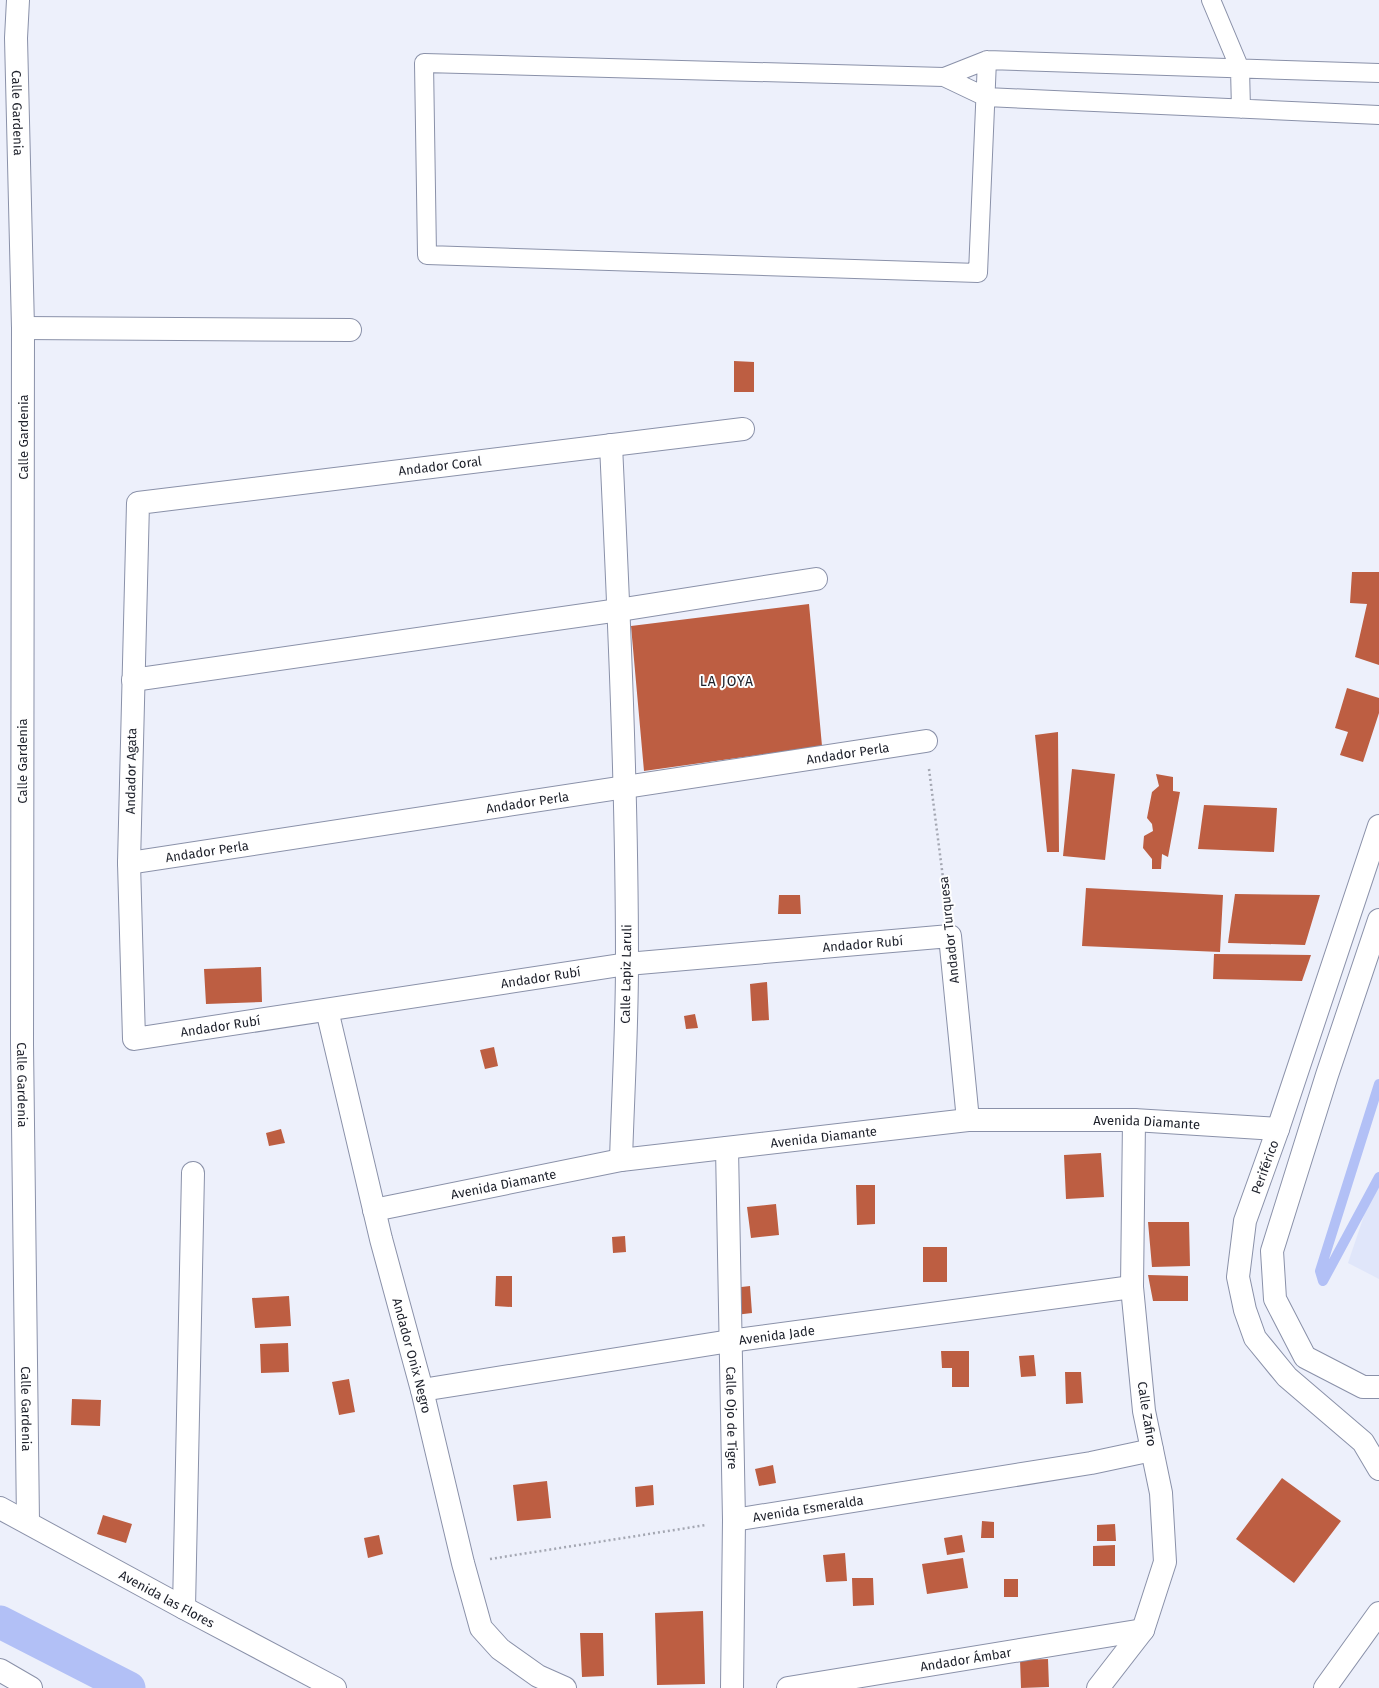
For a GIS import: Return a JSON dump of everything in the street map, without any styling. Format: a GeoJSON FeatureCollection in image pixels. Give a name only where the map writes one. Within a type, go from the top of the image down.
{"type":"FeatureCollection","features":[{"type":"Feature","properties":{"kind":"street","name":"Calle Gardenia"},"geometry":{"type":"LineString","coordinates":[[18,0],[16,38],[23,328],[22,1044],[28,1522]]}},
{"type":"Feature","properties":{"kind":"street"},"geometry":{"type":"LineString","coordinates":[[23,328],[350,330]]}},
{"type":"Feature","properties":{"kind":"street","name":"Andador Coral"},"geometry":{"type":"LineString","coordinates":[[138,502],[743,429]]}},
{"type":"Feature","properties":{"kind":"street","name":"Calle Lapiz Laruli"},"geometry":{"type":"LineString","coordinates":[[611,445],[619,610],[625,787],[627,964],[621,1160]]}},
{"type":"Feature","properties":{"kind":"street","name":"Andador Agata"},"geometry":{"type":"LineString","coordinates":[[134,1039],[129,863],[138,502]]}},
{"type":"Feature","properties":{"kind":"street"},"geometry":{"type":"LineString","coordinates":[[133,680],[619,610],[816,579]]}},
{"type":"Feature","properties":{"kind":"street","name":"Andador Perla"},"geometry":{"type":"LineString","coordinates":[[129,863],[926,741]]}},
{"type":"Feature","properties":{"kind":"street","name":"Periférico"},"geometry":{"type":"LineString","coordinates":[[1379,826],[1278,1129],[1245,1221],[1238,1276],[1245,1310],[1255,1338],[1287,1377],[1363,1442],[1379,1468]]}},
{"type":"Feature","properties":{"kind":"street"},"geometry":{"type":"LineString","coordinates":[[1379,920],[1327,1075],[1272,1251],[1275,1299],[1305,1357],[1363,1387],[1379,1387]]}},
{"type":"Feature","properties":{"kind":"street","name":"Andador Rubí"},"geometry":{"type":"LineString","coordinates":[[134,1039],[627,964],[950,936]]}},
{"type":"Feature","properties":{"kind":"street","name":"Andador Turquesa"},"geometry":{"type":"LineString","coordinates":[[950,936],[968,1120]]}},
{"type":"Feature","properties":{"kind":"street","name":"Andador Onix Negro"},"geometry":{"type":"LineString","coordinates":[[327,1010],[374,1210],[422,1390],[463,1563],[481,1628],[500,1649],[538,1676],[565,1688]]}},
{"type":"Feature","properties":{"kind":"street","name":"Avenida Diamante"},"geometry":{"type":"LineString","coordinates":[[374,1210],[621,1160],[968,1120],[1134,1120],[1278,1129]]}},
{"type":"Feature","properties":{"kind":"street","name":"Calle Zafiro"},"geometry":{"type":"LineString","coordinates":[[1098,1688],[1143,1630],[1165,1562],[1161,1493],[1144,1411],[1132,1287],[1134,1120]]}},
{"type":"Feature","properties":{"kind":"street","name":"Calle Ojo de Tigre"},"geometry":{"type":"LineString","coordinates":[[728,1148],[734,1520],[732,1688]]}},
{"type":"Feature","properties":{"kind":"street"},"geometry":{"type":"LineString","coordinates":[[184,1608],[193,1173]]}},
{"type":"Feature","properties":{"kind":"street","name":"Avenida Jade"},"geometry":{"type":"LineString","coordinates":[[422,1390],[730,1341],[1132,1287]]}},
{"type":"Feature","properties":{"kind":"street"},"geometry":{"type":"LineString","coordinates":[[1245,1310],[1275,1299]]}},
{"type":"Feature","properties":{"kind":"street","name":"Avenida Esmeralda"},"geometry":{"type":"LineString","coordinates":[[734,1520],[1091,1463],[1152,1450]]}},
{"type":"Feature","properties":{"kind":"street","name":"Avenida las Flores"},"geometry":{"type":"LineString","coordinates":[[0,1508],[335,1688]]}},
{"type":"Feature","properties":{"kind":"street"},"geometry":{"type":"LineString","coordinates":[[1325,1688],[1379,1612]]}},
{"type":"Feature","properties":{"kind":"street","name":"Andador Ámbar"},"geometry":{"type":"LineString","coordinates":[[788,1688],[1143,1630]]}},
{"type":"Feature","properties":{"kind":"street"},"geometry":{"type":"LineString","coordinates":[[0,1670],[31,1688]]}},
{"type":"Feature","properties":{"kind":"lane"},"geometry":{"type":"LineString","coordinates":[[1211,0],[1240,69],[1241,109]]}},
{"type":"Feature","properties":{"kind":"lane"},"geometry":{"type":"LineString","coordinates":[[987,60],[978,274],[427,255],[424,63],[944,77],[987,60],[1379,73]]}},
{"type":"Feature","properties":{"kind":"lane"},"geometry":{"type":"LineString","coordinates":[[944,77],[986,97],[1379,115]]}},
{"type":"Feature","properties":{"kind":"path","name":"Andador Turquesa"},"geometry":{"type":"LineString","coordinates":[[926,741],[950,936]]}},
{"type":"Feature","properties":{"kind":"path","name":"Avenida Esmeralda"},"geometry":{"type":"LineString","coordinates":[[463,1563],[734,1520]]}},
{"type":"Feature","properties":{"kind":"shaded area"},"geometry":{"type":"Polygon","coordinates":[[[1379,1171],[1379,1279],[1348,1263],[1379,1171]]]}},
{"type":"Feature","properties":{"kind":"building"},"geometry":{"type":"Polygon","coordinates":[[[734,361],[754,362],[754,392],[734,392],[734,361]]]}},
{"type":"Feature","properties":{"kind":"building"},"geometry":{"type":"Polygon","coordinates":[[[1352,572],[1379,572],[1379,665],[1355,657],[1367,604],[1350,603],[1352,572]]]}},
{"type":"Feature","properties":{"kind":"building"},"geometry":{"type":"Polygon","coordinates":[[[809,604],[822,746],[644,771],[631,626],[809,604]]]}},
{"type":"Feature","properties":{"kind":"building"},"geometry":{"type":"Polygon","coordinates":[[[1347,688],[1379,698],[1379,713],[1363,762],[1340,755],[1348,732],[1335,728],[1347,688]]]}},
{"type":"Feature","properties":{"kind":"building"},"geometry":{"type":"Polygon","coordinates":[[[1058,732],[1059,852],[1047,852],[1035,735],[1058,732]]]}},
{"type":"Feature","properties":{"kind":"building"},"geometry":{"type":"Polygon","coordinates":[[[1072,769],[1115,774],[1105,860],[1063,856],[1072,769]]]}},
{"type":"Feature","properties":{"kind":"building"},"geometry":{"type":"Polygon","coordinates":[[[1156,774],[1173,777],[1173,791],[1180,792],[1168,857],[1162,854],[1161,869],[1152,869],[1152,859],[1143,848],[1144,836],[1153,831],[1152,824],[1147,818],[1152,792],[1159,786],[1156,774]]]}},
{"type":"Feature","properties":{"kind":"building"},"geometry":{"type":"Polygon","coordinates":[[[1204,805],[1277,808],[1274,852],[1198,849],[1204,805]]]}},
{"type":"Feature","properties":{"kind":"building"},"geometry":{"type":"Polygon","coordinates":[[[1086,888],[1223,895],[1220,952],[1082,946],[1086,888]]]}},
{"type":"Feature","properties":{"kind":"building"},"geometry":{"type":"Polygon","coordinates":[[[1235,894],[1320,895],[1305,945],[1228,943],[1235,894]]]}},
{"type":"Feature","properties":{"kind":"building"},"geometry":{"type":"Polygon","coordinates":[[[779,895],[800,895],[801,914],[778,914],[779,895]]]}},
{"type":"Feature","properties":{"kind":"building"},"geometry":{"type":"Polygon","coordinates":[[[1214,954],[1311,955],[1302,981],[1213,979],[1214,954]]]}},
{"type":"Feature","properties":{"kind":"building"},"geometry":{"type":"Polygon","coordinates":[[[261,967],[262,1002],[206,1004],[204,969],[261,967]]]}},
{"type":"Feature","properties":{"kind":"building"},"geometry":{"type":"Polygon","coordinates":[[[767,982],[769,1020],[752,1021],[750,984],[767,982]]]}},
{"type":"Feature","properties":{"kind":"building"},"geometry":{"type":"Polygon","coordinates":[[[695,1014],[698,1028],[686,1029],[684,1016],[695,1014]]]}},
{"type":"Feature","properties":{"kind":"building"},"geometry":{"type":"Polygon","coordinates":[[[494,1047],[498,1066],[485,1069],[480,1050],[494,1047]]]}},
{"type":"Feature","properties":{"kind":"building"},"geometry":{"type":"Polygon","coordinates":[[[281,1129],[285,1143],[269,1146],[266,1133],[281,1129]]]}},
{"type":"Feature","properties":{"kind":"building"},"geometry":{"type":"Polygon","coordinates":[[[1101,1153],[1104,1197],[1066,1199],[1064,1155],[1101,1153]]]}},
{"type":"Feature","properties":{"kind":"building"},"geometry":{"type":"Polygon","coordinates":[[[856,1185],[875,1185],[875,1224],[857,1225],[856,1185]]]}},
{"type":"Feature","properties":{"kind":"building"},"geometry":{"type":"Polygon","coordinates":[[[776,1204],[779,1235],[751,1238],[747,1207],[776,1204]]]}},
{"type":"Feature","properties":{"kind":"building"},"geometry":{"type":"Polygon","coordinates":[[[1148,1222],[1189,1222],[1190,1266],[1152,1267],[1148,1222]]]}},
{"type":"Feature","properties":{"kind":"building"},"geometry":{"type":"Polygon","coordinates":[[[625,1236],[626,1252],[613,1253],[612,1237],[625,1236]]]}},
{"type":"Feature","properties":{"kind":"building"},"geometry":{"type":"Polygon","coordinates":[[[923,1247],[947,1247],[947,1282],[923,1282],[923,1247]]]}},
{"type":"Feature","properties":{"kind":"building"},"geometry":{"type":"Polygon","coordinates":[[[1148,1275],[1188,1276],[1188,1301],[1153,1301],[1148,1275]]]}},
{"type":"Feature","properties":{"kind":"building"},"geometry":{"type":"Polygon","coordinates":[[[496,1276],[512,1276],[512,1307],[495,1306],[496,1276]]]}},
{"type":"Feature","properties":{"kind":"building"},"geometry":{"type":"Polygon","coordinates":[[[750,1286],[752,1313],[735,1315],[733,1288],[750,1286]]]}},
{"type":"Feature","properties":{"kind":"building"},"geometry":{"type":"Polygon","coordinates":[[[289,1296],[291,1326],[255,1328],[252,1298],[289,1296]]]}},
{"type":"Feature","properties":{"kind":"building"},"geometry":{"type":"Polygon","coordinates":[[[288,1343],[289,1372],[261,1373],[260,1344],[288,1343]]]}},
{"type":"Feature","properties":{"kind":"building"},"geometry":{"type":"Polygon","coordinates":[[[941,1351],[969,1351],[969,1387],[952,1387],[952,1368],[942,1368],[941,1351]]]}},
{"type":"Feature","properties":{"kind":"building"},"geometry":{"type":"Polygon","coordinates":[[[1034,1355],[1036,1376],[1021,1377],[1019,1356],[1034,1355]]]}},
{"type":"Feature","properties":{"kind":"building"},"geometry":{"type":"Polygon","coordinates":[[[1065,1372],[1081,1372],[1083,1403],[1066,1404],[1065,1372]]]}},
{"type":"Feature","properties":{"kind":"building"},"geometry":{"type":"Polygon","coordinates":[[[349,1379],[355,1412],[339,1415],[332,1382],[349,1379]]]}},
{"type":"Feature","properties":{"kind":"building"},"geometry":{"type":"Polygon","coordinates":[[[72,1399],[101,1400],[100,1426],[71,1425],[72,1399]]]}},
{"type":"Feature","properties":{"kind":"building"},"geometry":{"type":"Polygon","coordinates":[[[773,1465],[776,1483],[759,1486],[755,1469],[773,1465]]]}},
{"type":"Feature","properties":{"kind":"building"},"geometry":{"type":"Polygon","coordinates":[[[1282,1478],[1341,1521],[1294,1583],[1236,1539],[1282,1478]]]}},
{"type":"Feature","properties":{"kind":"building"},"geometry":{"type":"Polygon","coordinates":[[[547,1481],[551,1518],[517,1521],[513,1485],[547,1481]]]}},
{"type":"Feature","properties":{"kind":"building"},"geometry":{"type":"Polygon","coordinates":[[[653,1485],[654,1505],[636,1507],[635,1487],[653,1485]]]}},
{"type":"Feature","properties":{"kind":"building"},"geometry":{"type":"Polygon","coordinates":[[[103,1515],[132,1524],[126,1543],[97,1534],[103,1515]]]}},
{"type":"Feature","properties":{"kind":"building"},"geometry":{"type":"Polygon","coordinates":[[[982,1521],[994,1522],[994,1538],[981,1538],[982,1521]]]}},
{"type":"Feature","properties":{"kind":"building"},"geometry":{"type":"Polygon","coordinates":[[[1115,1524],[1116,1541],[1097,1541],[1097,1525],[1115,1524]]]}},
{"type":"Feature","properties":{"kind":"building"},"geometry":{"type":"Polygon","coordinates":[[[379,1535],[383,1554],[368,1558],[364,1538],[379,1535]]]}},
{"type":"Feature","properties":{"kind":"building"},"geometry":{"type":"Polygon","coordinates":[[[962,1535],[965,1552],[947,1555],[944,1538],[962,1535]]]}},
{"type":"Feature","properties":{"kind":"building"},"geometry":{"type":"Polygon","coordinates":[[[1115,1545],[1115,1566],[1093,1566],[1093,1546],[1115,1545]]]}},
{"type":"Feature","properties":{"kind":"building"},"geometry":{"type":"Polygon","coordinates":[[[845,1553],[847,1581],[826,1582],[823,1555],[845,1553]]]}},
{"type":"Feature","properties":{"kind":"building"},"geometry":{"type":"Polygon","coordinates":[[[963,1558],[968,1588],[927,1594],[922,1564],[963,1558]]]}},
{"type":"Feature","properties":{"kind":"building"},"geometry":{"type":"Polygon","coordinates":[[[852,1578],[873,1578],[874,1605],[853,1606],[852,1578]]]}},
{"type":"Feature","properties":{"kind":"building"},"geometry":{"type":"Polygon","coordinates":[[[1004,1579],[1018,1579],[1018,1597],[1004,1597],[1004,1579]]]}},
{"type":"Feature","properties":{"kind":"building"},"geometry":{"type":"Polygon","coordinates":[[[703,1611],[705,1684],[657,1685],[655,1613],[703,1611]]]}},
{"type":"Feature","properties":{"kind":"building"},"geometry":{"type":"Polygon","coordinates":[[[580,1633],[603,1633],[604,1676],[582,1677],[580,1633]]]}},
{"type":"Feature","properties":{"kind":"building"},"geometry":{"type":"Polygon","coordinates":[[[1048,1659],[1049,1687],[1021,1688],[1020,1660],[1048,1659]]]}},
{"type":"Feature","properties":{"kind":"waterway"},"geometry":{"type":"LineString","coordinates":[[1379,1084],[1320,1271],[1323,1281],[1379,1177]]}},
{"type":"Feature","properties":{"kind":"waterway"},"geometry":{"type":"LineString","coordinates":[[0,1622],[129,1688]]}},
{"type":"Feature","properties":{"kind":"district","name":"LA JOYA"},"geometry":{"type":"Point","coordinates":[727,681]}}]}
